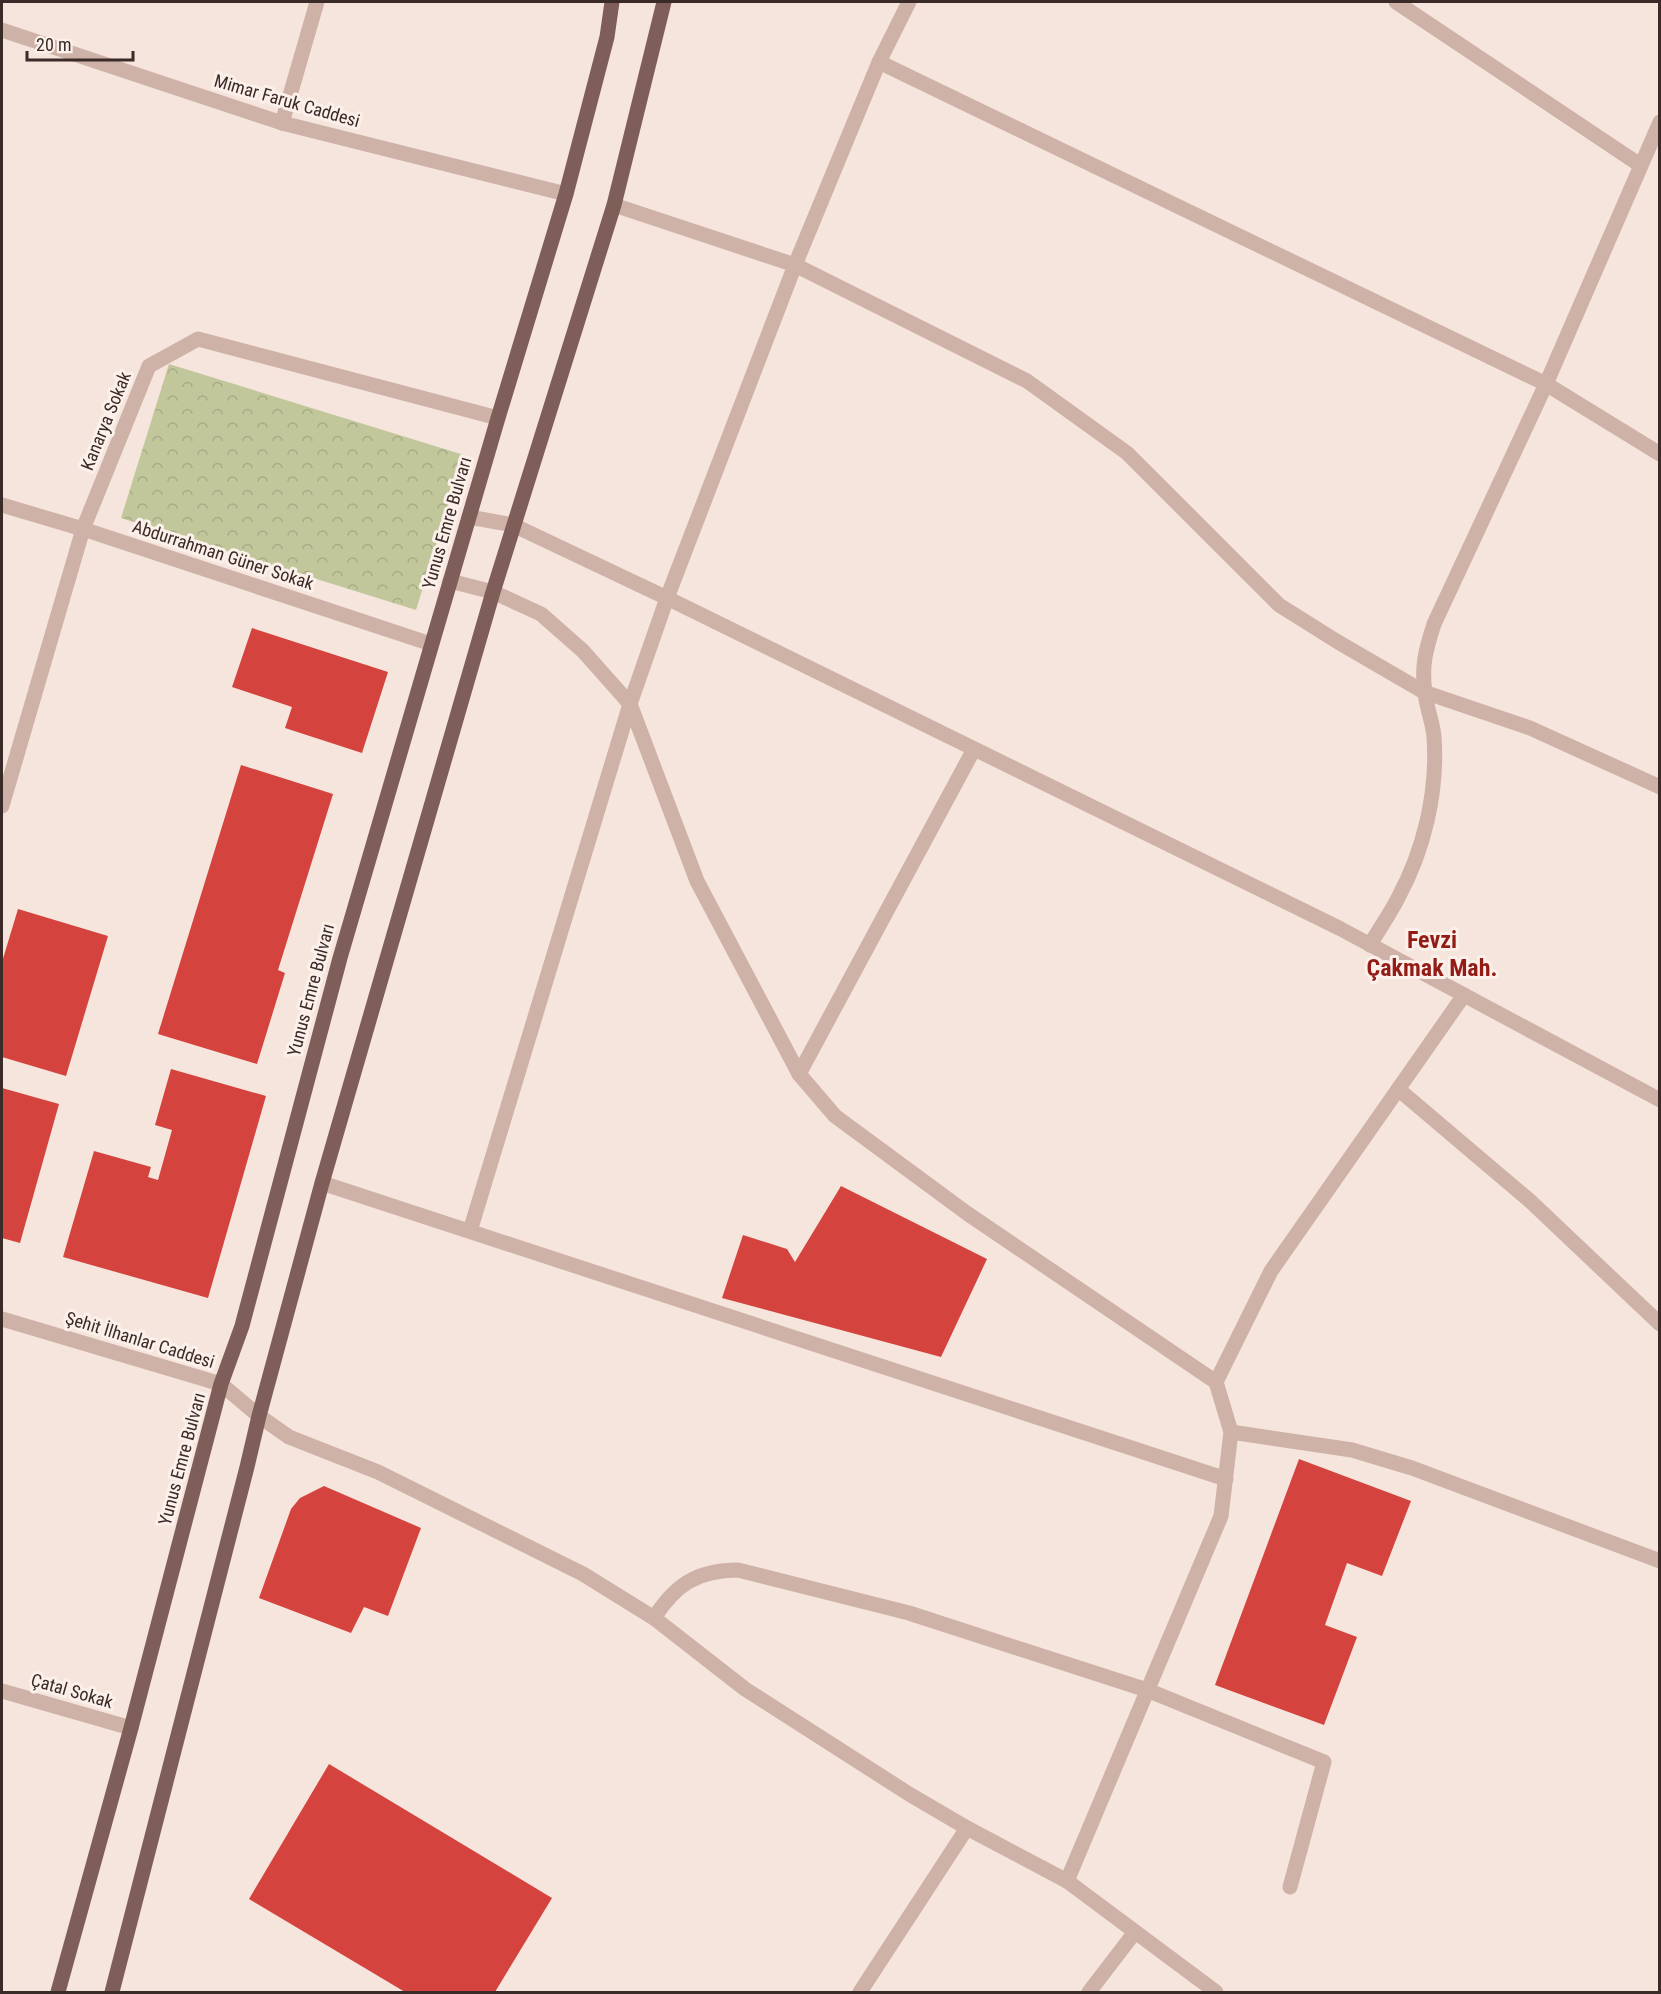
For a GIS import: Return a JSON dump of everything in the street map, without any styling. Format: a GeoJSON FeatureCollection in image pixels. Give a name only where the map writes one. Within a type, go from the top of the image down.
{"type":"FeatureCollection","features":[{"type":"Feature","properties":{"kind":"main road","name":"Yunus Emre Bulvarı"},"geometry":{"type":"LineString","coordinates":[[58,1992],[131,1728],[221,1384],[242,1326],[340,958],[431,644],[566,194],[607,37],[612,2]]}},
{"type":"Feature","properties":{"kind":"main road"},"geometry":{"type":"LineString","coordinates":[[112,1992],[259,1416],[322,1183],[513,525],[614,205],[664,2]]}},
{"type":"Feature","properties":{"kind":"street"},"geometry":{"type":"LineString","coordinates":[[282,123],[317,2]]}},
{"type":"Feature","properties":{"kind":"street"},"geometry":{"type":"LineString","coordinates":[[470,1231],[630,704],[667,598],[795,265],[879,62],[909,2]]}},
{"type":"Feature","properties":{"kind":"street"},"geometry":{"type":"LineString","coordinates":[[1396,2],[1640,165]]}},
{"type":"Feature","properties":{"kind":"street","name":"Mimar Faruk Caddesi"},"geometry":{"type":"LineString","coordinates":[[2,30],[282,123],[566,194]]}},
{"type":"Feature","properties":{"kind":"street"},"geometry":{"type":"LineString","coordinates":[[879,62],[1546,384],[1659,454]]}},
{"type":"Feature","properties":{"kind":"street"},"geometry":{"type":"LineString","coordinates":[[1370,945],[1399,897],[1415,861],[1429,813],[1434,773],[1434,736],[1425,692],[1424,655],[1434,624],[1546,384],[1640,165],[1653,152],[1659,122]]}},
{"type":"Feature","properties":{"kind":"street"},"geometry":{"type":"LineString","coordinates":[[614,205],[795,265],[1027,381],[1127,453],[1279,605],[1425,692],[1530,728],[1659,787]]}},
{"type":"Feature","properties":{"kind":"street","name":"Kanarya Sokak"},"geometry":{"type":"LineString","coordinates":[[2,806],[84,529],[149,366],[198,339],[498,418]]}},
{"type":"Feature","properties":{"kind":"street","name":"Abdurrahman Güner Sokak"},"geometry":{"type":"LineString","coordinates":[[2,505],[84,529],[431,644]]}},
{"type":"Feature","properties":{"kind":"street"},"geometry":{"type":"LineString","coordinates":[[469,517],[513,525],[974,748],[1317,917],[1659,1100]]}},
{"type":"Feature","properties":{"kind":"street"},"geometry":{"type":"LineString","coordinates":[[450,581],[493,592],[541,614],[583,651],[630,704],[697,881],[799,1074],[835,1116],[968,1214],[1216,1382],[1232,1432],[1221,1516],[1067,1881]]}},
{"type":"Feature","properties":{"kind":"street"},"geometry":{"type":"LineString","coordinates":[[799,1074],[974,748]]}},
{"type":"Feature","properties":{"kind":"street"},"geometry":{"type":"LineString","coordinates":[[1216,1382],[1271,1271],[1464,995]]}},
{"type":"Feature","properties":{"kind":"street"},"geometry":{"type":"LineString","coordinates":[[1398,1089],[1529,1200],[1659,1324]]}},
{"type":"Feature","properties":{"kind":"street"},"geometry":{"type":"LineString","coordinates":[[322,1183],[1226,1479]]}},
{"type":"Feature","properties":{"kind":"street","name":"Şehit İlhanlar Caddesi"},"geometry":{"type":"LineString","coordinates":[[2,1319],[221,1384],[259,1416],[289,1437],[378,1472],[583,1574],[654,1618],[745,1689],[909,1794],[967,1828],[1067,1881],[1216,1992]]}},
{"type":"Feature","properties":{"kind":"street"},"geometry":{"type":"LineString","coordinates":[[1232,1432],[1352,1450],[1412,1468],[1659,1561]]}},
{"type":"Feature","properties":{"kind":"street"},"geometry":{"type":"LineString","coordinates":[[654,1618],[676,1589],[692,1579],[706,1573],[738,1570],[909,1613],[1147,1690],[1324,1762],[1290,1887]]}},
{"type":"Feature","properties":{"kind":"street","name":"Çatal Sokak"},"geometry":{"type":"LineString","coordinates":[[2,1691],[131,1728]]}},
{"type":"Feature","properties":{"kind":"street"},"geometry":{"type":"LineString","coordinates":[[860,1992],[967,1828]]}},
{"type":"Feature","properties":{"kind":"street"},"geometry":{"type":"LineString","coordinates":[[1089,1992],[1135,1932]]}},
{"type":"Feature","properties":{"kind":"green space"},"geometry":{"type":"Polygon","coordinates":[[[169,364],[464,455],[416,610],[121,518],[169,364]]]}},
{"type":"Feature","properties":{"kind":"building"},"geometry":{"type":"Polygon","coordinates":[[[252,628],[388,672],[362,753],[285,728],[292,707],[232,687],[252,628]]]}},
{"type":"Feature","properties":{"kind":"building"},"geometry":{"type":"Polygon","coordinates":[[[241,765],[333,794],[278,970],[285,973],[257,1064],[158,1034],[241,765]]]}},
{"type":"Feature","properties":{"kind":"building"},"geometry":{"type":"Polygon","coordinates":[[[18,909],[108,936],[66,1076],[2,1057],[2,962],[18,909]]]}},
{"type":"Feature","properties":{"kind":"building"},"geometry":{"type":"Polygon","coordinates":[[[171,1069],[266,1096],[208,1298],[63,1257],[94,1151],[151,1167],[148,1177],[158,1180],[172,1130],[155,1125],[171,1069]]]}},
{"type":"Feature","properties":{"kind":"building"},"geometry":{"type":"Polygon","coordinates":[[[2,1088],[59,1104],[20,1243],[2,1238],[2,1088]]]}},
{"type":"Feature","properties":{"kind":"building"},"geometry":{"type":"Polygon","coordinates":[[[841,1186],[987,1259],[941,1357],[722,1298],[743,1235],[787,1249],[795,1262],[841,1186]]]}},
{"type":"Feature","properties":{"kind":"building"},"geometry":{"type":"Polygon","coordinates":[[[1299,1459],[1411,1501],[1382,1576],[1347,1563],[1325,1625],[1357,1637],[1324,1725],[1215,1685],[1299,1459]]]}},
{"type":"Feature","properties":{"kind":"building"},"geometry":{"type":"Polygon","coordinates":[[[324,1486],[421,1528],[388,1616],[364,1607],[351,1633],[259,1598],[291,1509],[300,1498],[324,1486]]]}},
{"type":"Feature","properties":{"kind":"building"},"geometry":{"type":"Polygon","coordinates":[[[329,1764],[552,1898],[495,1992],[405,1992],[249,1899],[329,1764]]]}},
{"type":"Feature","properties":{"kind":"district","name":"Fevzi Çakmak Mah."},"geometry":{"type":"Point","coordinates":[1432,954]}}]}
